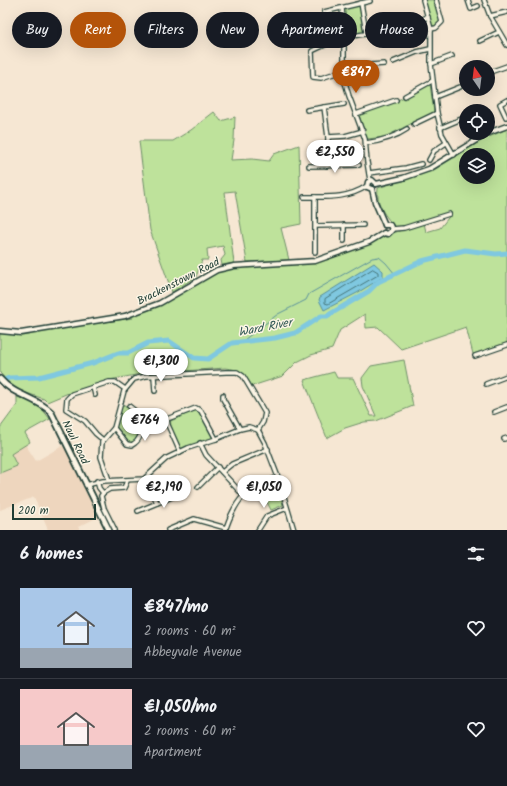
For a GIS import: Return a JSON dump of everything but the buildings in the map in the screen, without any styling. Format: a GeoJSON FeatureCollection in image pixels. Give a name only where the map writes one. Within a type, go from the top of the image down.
{"type":"FeatureCollection","features":[{"type":"Feature","properties":{"kind":"main road","name":"Naul Road"},"geometry":{"type":"LineString","coordinates":[[0,379],[14,391],[38,401],[51,412],[109,530]]}},
{"type":"Feature","properties":{"kind":"street"},"geometry":{"type":"LineString","coordinates":[[423,0],[427,12]]}},
{"type":"Feature","properties":{"kind":"street"},"geometry":{"type":"LineString","coordinates":[[431,29],[436,28],[442,22],[436,0]]}},
{"type":"Feature","properties":{"kind":"street"},"geometry":{"type":"LineString","coordinates":[[468,0],[471,9],[478,6]]}},
{"type":"Feature","properties":{"kind":"street"},"geometry":{"type":"LineString","coordinates":[[484,0],[490,16],[507,45]]}},
{"type":"Feature","properties":{"kind":"street"},"geometry":{"type":"LineString","coordinates":[[324,12],[370,1]]}},
{"type":"Feature","properties":{"kind":"street"},"geometry":{"type":"LineString","coordinates":[[357,35],[365,34],[366,32],[361,3]]}},
{"type":"Feature","properties":{"kind":"street"},"geometry":{"type":"LineString","coordinates":[[342,8],[342,12]]}},
{"type":"Feature","properties":{"kind":"street"},"geometry":{"type":"LineString","coordinates":[[490,16],[507,12]]}},
{"type":"Feature","properties":{"kind":"street"},"geometry":{"type":"LineString","coordinates":[[428,17],[431,29],[430,49],[432,81],[437,113],[440,128],[446,143],[454,155]]}},
{"type":"Feature","properties":{"kind":"street"},"geometry":{"type":"LineString","coordinates":[[480,41],[499,32]]}},
{"type":"Feature","properties":{"kind":"street"},"geometry":{"type":"LineString","coordinates":[[318,48],[312,51],[313,77],[321,78],[336,73]]}},
{"type":"Feature","properties":{"kind":"street"},"geometry":{"type":"LineString","coordinates":[[304,197],[350,195],[367,186],[367,183],[370,180],[366,143],[363,131],[346,86],[344,48]]}},
{"type":"Feature","properties":{"kind":"street"},"geometry":{"type":"LineString","coordinates":[[393,62],[430,49]]}},
{"type":"Feature","properties":{"kind":"street"},"geometry":{"type":"LineString","coordinates":[[431,64],[452,56]]}},
{"type":"Feature","properties":{"kind":"street"},"geometry":{"type":"LineString","coordinates":[[344,67],[384,64]]}},
{"type":"Feature","properties":{"kind":"street"},"geometry":{"type":"LineString","coordinates":[[495,70],[507,66]]}},
{"type":"Feature","properties":{"kind":"street"},"geometry":{"type":"LineString","coordinates":[[405,96],[432,81]]}},
{"type":"Feature","properties":{"kind":"street"},"geometry":{"type":"LineString","coordinates":[[435,97],[459,87]]}},
{"type":"Feature","properties":{"kind":"street"},"geometry":{"type":"LineString","coordinates":[[356,114],[396,100]]}},
{"type":"Feature","properties":{"kind":"street"},"geometry":{"type":"LineString","coordinates":[[506,117],[500,104],[507,100]]}},
{"type":"Feature","properties":{"kind":"street"},"geometry":{"type":"LineString","coordinates":[[307,110],[344,104]]}},
{"type":"Feature","properties":{"kind":"street"},"geometry":{"type":"LineString","coordinates":[[324,107],[328,136],[326,166]]}},
{"type":"Feature","properties":{"kind":"street"},"geometry":{"type":"LineString","coordinates":[[414,124],[437,113]]}},
{"type":"Feature","properties":{"kind":"street"},"geometry":{"type":"LineString","coordinates":[[440,128],[459,120]]}},
{"type":"Feature","properties":{"kind":"street"},"geometry":{"type":"LineString","coordinates":[[495,130],[507,126]]}},
{"type":"Feature","properties":{"kind":"street"},"geometry":{"type":"LineString","coordinates":[[366,143],[383,140],[397,135],[407,129]]}},
{"type":"Feature","properties":{"kind":"street"},"geometry":{"type":"LineString","coordinates":[[328,136],[345,136],[363,131]]}},
{"type":"Feature","properties":{"kind":"street"},"geometry":{"type":"LineString","coordinates":[[372,189],[376,184],[416,174],[439,164],[477,140]]}},
{"type":"Feature","properties":{"kind":"street"},"geometry":{"type":"LineString","coordinates":[[429,160],[434,151],[446,143]]}},
{"type":"Feature","properties":{"kind":"street"},"geometry":{"type":"LineString","coordinates":[[369,173],[406,168],[421,164]]}},
{"type":"Feature","properties":{"kind":"street"},"geometry":{"type":"LineString","coordinates":[[309,166],[359,165]]}},
{"type":"Feature","properties":{"kind":"street"},"geometry":{"type":"LineString","coordinates":[[370,180],[376,184]]}},
{"type":"Feature","properties":{"kind":"street"},"geometry":{"type":"LineString","coordinates":[[367,186],[372,189],[375,202],[385,225]]}},
{"type":"Feature","properties":{"kind":"street"},"geometry":{"type":"LineString","coordinates":[[315,197],[316,252]]}},
{"type":"Feature","properties":{"kind":"street"},"geometry":{"type":"LineString","coordinates":[[385,225],[382,228],[384,233],[390,233],[392,229],[404,228],[449,214]]}},
{"type":"Feature","properties":{"kind":"street"},"geometry":{"type":"LineString","coordinates":[[344,225],[344,241]]}},
{"type":"Feature","properties":{"kind":"street"},"geometry":{"type":"LineString","coordinates":[[316,226],[363,225]]}},
{"type":"Feature","properties":{"kind":"street"},"geometry":{"type":"LineString","coordinates":[[385,225],[390,225],[392,229]]}},
{"type":"Feature","properties":{"kind":"street","name":"Brackenstown Road"},"geometry":{"type":"LineString","coordinates":[[0,331],[21,333],[125,316],[160,303],[217,270],[234,266],[311,262],[369,242],[384,233]]}},
{"type":"Feature","properties":{"kind":"street"},"geometry":{"type":"LineString","coordinates":[[475,356],[507,345]]}},
{"type":"Feature","properties":{"kind":"street"},"geometry":{"type":"LineString","coordinates":[[109,480],[102,456],[103,440],[114,428],[125,389],[134,379],[154,376],[226,372],[239,373],[246,380],[265,413],[263,422],[258,430]]}},
{"type":"Feature","properties":{"kind":"street"},"geometry":{"type":"LineString","coordinates":[[154,376],[155,391]]}},
{"type":"Feature","properties":{"kind":"street"},"geometry":{"type":"LineString","coordinates":[[486,384],[507,376]]}},
{"type":"Feature","properties":{"kind":"street"},"geometry":{"type":"LineString","coordinates":[[103,440],[85,421],[66,409],[65,406],[67,399],[70,395],[112,382],[125,389]]}},
{"type":"Feature","properties":{"kind":"street"},"geometry":{"type":"LineString","coordinates":[[93,387],[96,394]]}},
{"type":"Feature","properties":{"kind":"street"},"geometry":{"type":"LineString","coordinates":[[223,395],[223,399],[240,428]]}},
{"type":"Feature","properties":{"kind":"street"},"geometry":{"type":"LineString","coordinates":[[114,428],[127,444],[132,445],[135,443],[141,432],[141,424],[129,406]]}},
{"type":"Feature","properties":{"kind":"street"},"geometry":{"type":"LineString","coordinates":[[494,412],[507,407]]}},
{"type":"Feature","properties":{"kind":"street"},"geometry":{"type":"LineString","coordinates":[[180,452],[170,430],[167,419],[196,408],[200,411],[216,439]]}},
{"type":"Feature","properties":{"kind":"street"},"geometry":{"type":"LineString","coordinates":[[86,484],[109,480],[127,481],[146,478],[161,463],[180,452],[200,443],[216,439],[240,428],[249,427],[258,430],[268,449],[294,530]]}},
{"type":"Feature","properties":{"kind":"street"},"geometry":{"type":"LineString","coordinates":[[200,443],[206,455],[243,495]]}},
{"type":"Feature","properties":{"kind":"street"},"geometry":{"type":"LineString","coordinates":[[222,472],[232,464],[268,449]]}},
{"type":"Feature","properties":{"kind":"street"},"geometry":{"type":"LineString","coordinates":[[198,488],[210,473],[218,467]]}},
{"type":"Feature","properties":{"kind":"street"},"geometry":{"type":"LineString","coordinates":[[168,530],[191,520],[199,520],[226,528],[233,509],[243,495],[255,487],[278,477]]}},
{"type":"Feature","properties":{"kind":"street"},"geometry":{"type":"LineString","coordinates":[[146,478],[157,503]]}},
{"type":"Feature","properties":{"kind":"street"},"geometry":{"type":"LineString","coordinates":[[103,493],[110,490],[124,488],[127,481]]}},
{"type":"Feature","properties":{"kind":"street"},"geometry":{"type":"LineString","coordinates":[[97,482],[103,493]]}},
{"type":"Feature","properties":{"kind":"street"},"geometry":{"type":"LineString","coordinates":[[138,511],[179,494],[181,491]]}},
{"type":"Feature","properties":{"kind":"street"},"geometry":{"type":"LineString","coordinates":[[103,493],[101,496],[104,508],[115,530]]}},
{"type":"Feature","properties":{"kind":"street"},"geometry":{"type":"LineString","coordinates":[[258,530],[267,516],[287,508]]}},
{"type":"Feature","properties":{"kind":"street"},"geometry":{"type":"LineString","coordinates":[[179,525],[182,530]]}},
{"type":"Feature","properties":{"kind":"shaded area"},"geometry":{"type":"Polygon","coordinates":[[[25,444],[36,461],[64,445],[98,517],[78,527],[80,530],[48,530],[34,497],[0,510],[0,473],[17,466],[11,454],[25,444]]]}},
{"type":"Feature","properties":{"kind":"green space"},"geometry":{"type":"Polygon","coordinates":[[[425,0],[435,0],[441,22],[437,26],[432,26],[425,0]]]}},
{"type":"Feature","properties":{"kind":"green space"},"geometry":{"type":"Polygon","coordinates":[[[359,5],[365,32],[357,35],[357,12],[343,12],[343,9],[359,5]]]}},
{"type":"Feature","properties":{"kind":"green space"},"geometry":{"type":"Polygon","coordinates":[[[430,84],[434,112],[385,137],[367,139],[359,115],[400,99],[430,84]]]}},
{"type":"Feature","properties":{"kind":"green space"},"geometry":{"type":"Polygon","coordinates":[[[214,112],[221,121],[235,117],[231,160],[252,159],[269,161],[274,154],[299,145],[301,224],[281,228],[289,260],[247,262],[235,191],[225,192],[234,263],[222,265],[221,260],[225,255],[223,246],[207,249],[208,260],[202,260],[196,277],[172,292],[150,230],[139,141],[173,141],[191,130],[214,112]]]}},
{"type":"Feature","properties":{"kind":"green space"},"geometry":{"type":"Polygon","coordinates":[[[507,129],[507,343],[473,354],[466,327],[401,349],[378,327],[366,328],[365,314],[340,330],[332,349],[311,355],[297,362],[283,376],[252,386],[242,372],[225,368],[141,374],[109,380],[47,402],[44,399],[15,389],[0,373],[0,333],[21,334],[133,318],[125,316],[158,303],[225,267],[307,262],[414,226],[396,228],[382,210],[378,200],[378,188],[434,170],[459,154],[459,184],[495,184],[495,148],[469,148],[482,140],[495,140],[495,134],[507,129]],[[452,213],[424,223],[426,232],[440,228],[452,213]]]}},
{"type":"Feature","properties":{"kind":"green space"},"geometry":{"type":"Polygon","coordinates":[[[404,360],[413,406],[376,421],[364,422],[345,428],[327,438],[304,380],[334,372],[337,378],[353,378],[371,416],[376,416],[363,386],[362,378],[371,366],[404,360]]]}},
{"type":"Feature","properties":{"kind":"green space"},"geometry":{"type":"Polygon","coordinates":[[[17,397],[39,405],[50,419],[25,433],[30,442],[11,454],[17,466],[0,473],[0,428],[17,405],[17,397]]]}},
{"type":"Feature","properties":{"kind":"green space"},"geometry":{"type":"Polygon","coordinates":[[[121,405],[125,405],[127,408],[130,407],[138,421],[138,434],[133,443],[128,442],[116,428],[121,405]]]}},
{"type":"Feature","properties":{"kind":"green space"},"geometry":{"type":"Polygon","coordinates":[[[196,410],[200,413],[213,438],[181,449],[168,422],[196,410]]]}},
{"type":"Feature","properties":{"kind":"green space"},"geometry":{"type":"Polygon","coordinates":[[[277,481],[283,505],[271,510],[260,488],[277,481]]]}},
{"type":"Feature","properties":{"kind":"water"},"geometry":{"type":"Polygon","coordinates":[[[374,263],[383,271],[383,277],[357,293],[324,310],[319,300],[320,297],[374,263]]]}},
{"type":"Feature","properties":{"kind":"waterway","name":"Ward River"},"geometry":{"type":"LineString","coordinates":[[0,381],[9,378],[39,377],[93,363],[118,353],[128,353],[148,343],[169,341],[194,358],[208,359],[232,343],[275,338],[295,333],[321,316],[327,316],[369,291],[378,282],[422,261],[465,250],[496,254],[507,253]]}},
{"type":"Feature","properties":{"kind":"waterway"},"geometry":{"type":"LineString","coordinates":[[240,343],[278,314],[306,300],[309,294],[372,258],[379,257],[395,274]]}}]}
